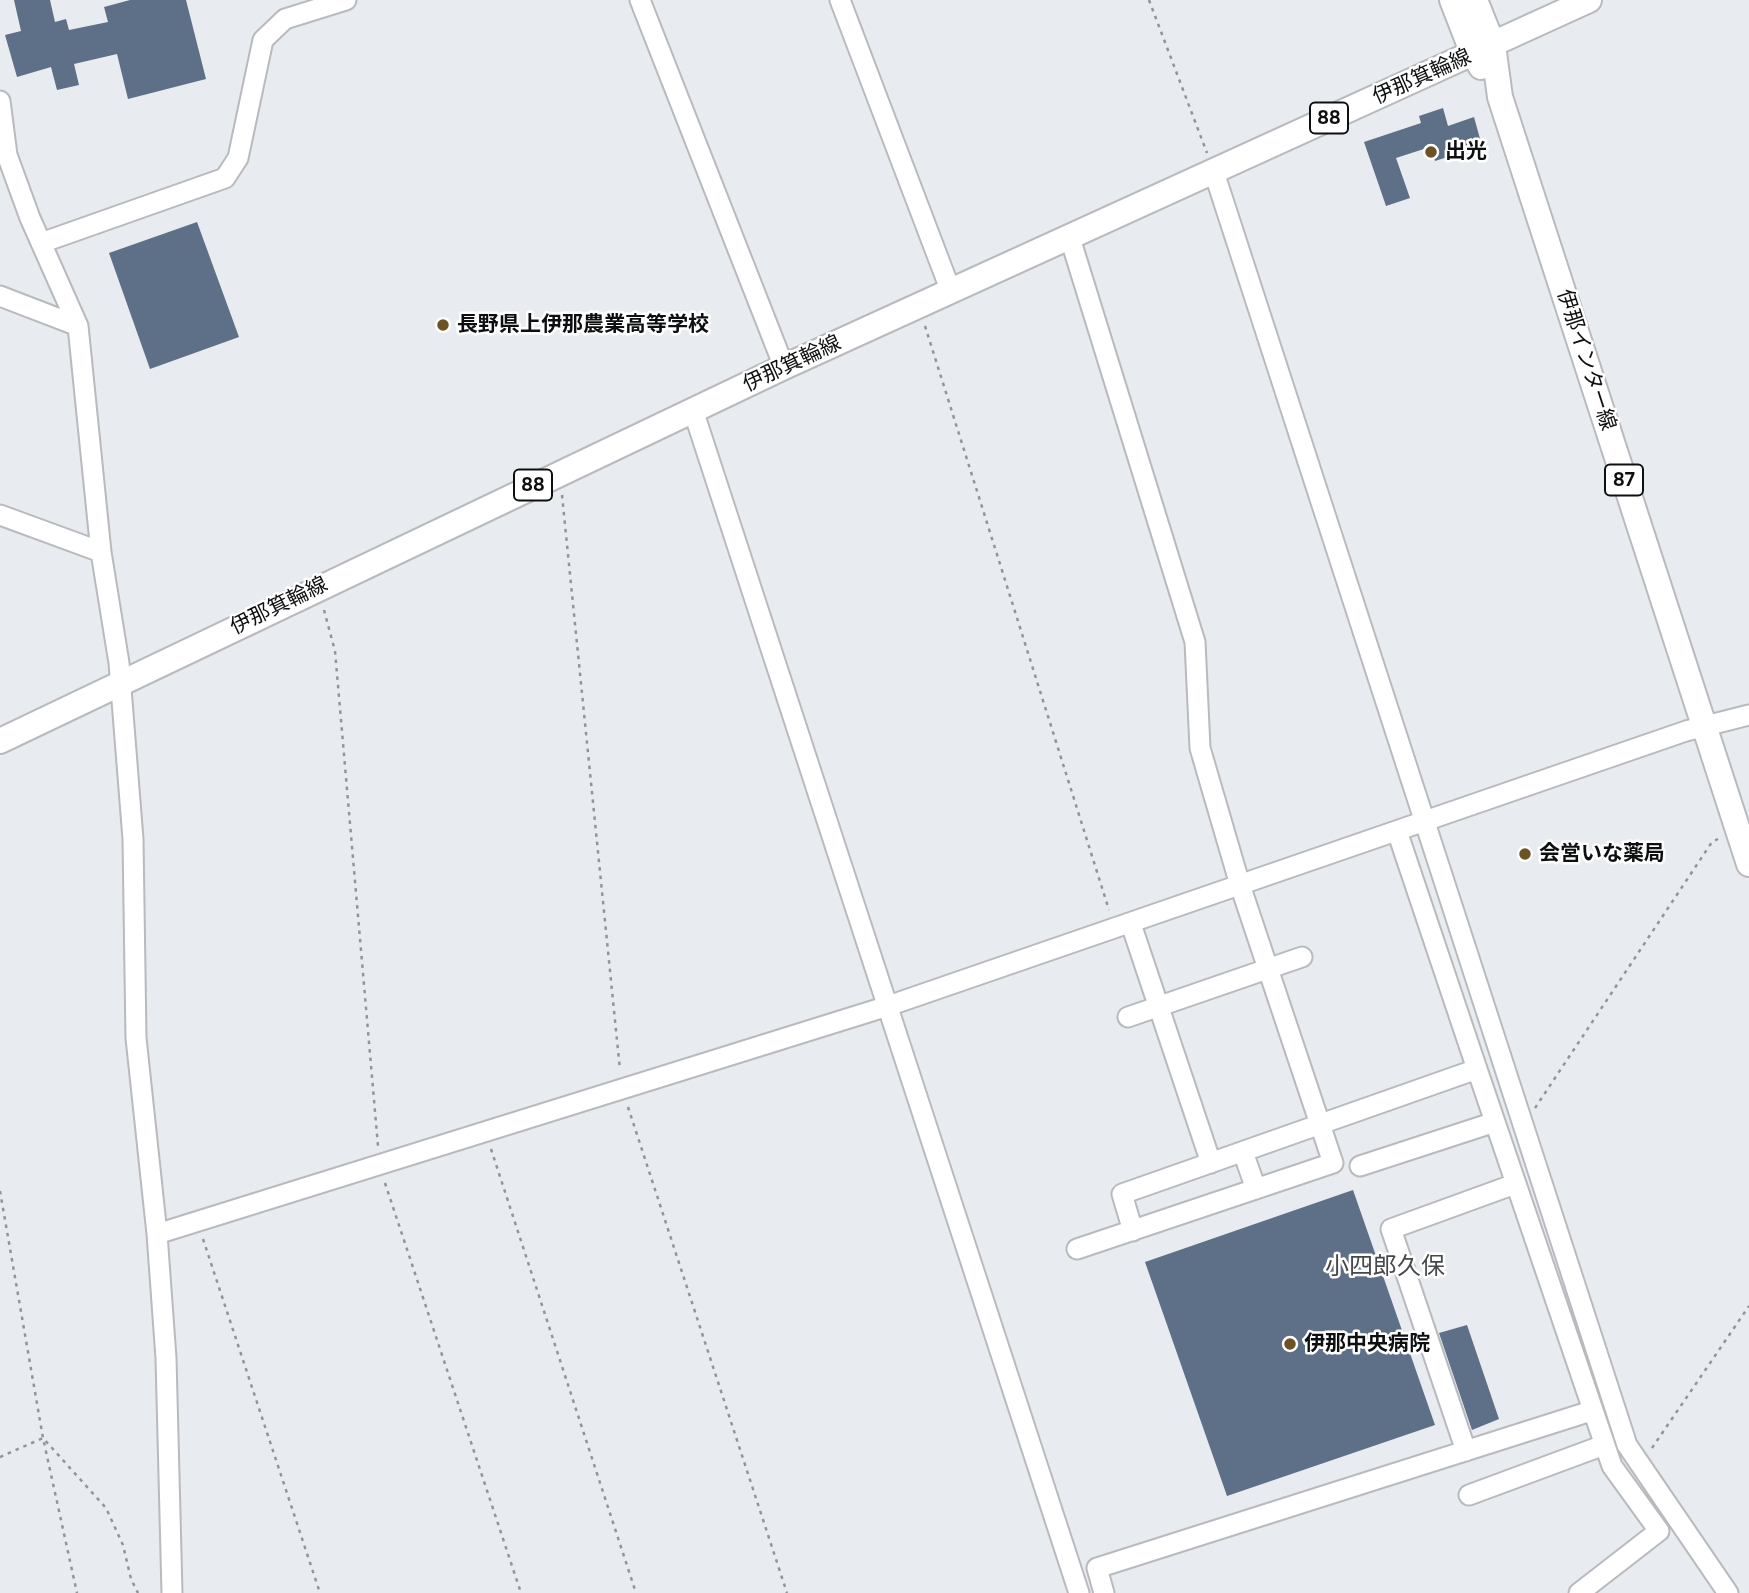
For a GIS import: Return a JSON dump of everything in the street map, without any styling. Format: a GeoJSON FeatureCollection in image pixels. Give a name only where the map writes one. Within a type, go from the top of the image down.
{"type":"FeatureCollection","features":[{"type":"Feature","properties":{"kind":"main road","name":"伊那インター線"},"geometry":{"type":"LineString","coordinates":[[1452,0],[1483,50]]}},
{"type":"Feature","properties":{"kind":"main road","name":"伊那インター線"},"geometry":{"type":"LineString","coordinates":[[1475,0],[1483,50],[1749,864]]}},
{"type":"Feature","properties":{"kind":"main road","name":"伊那箕輪線"},"geometry":{"type":"LineString","coordinates":[[0,741],[318,586],[784,366],[1589,0]]}},
{"type":"Feature","properties":{"kind":"street"},"geometry":{"type":"LineString","coordinates":[[41,243],[225,178],[238,158],[263,40],[285,19],[346,0]]}},
{"type":"Feature","properties":{"kind":"street"},"geometry":{"type":"LineString","coordinates":[[640,0],[784,366]]}},
{"type":"Feature","properties":{"kind":"street"},"geometry":{"type":"LineString","coordinates":[[840,0],[950,289]]}},
{"type":"Feature","properties":{"kind":"street"},"geometry":{"type":"LineString","coordinates":[[0,101],[7,155],[41,243],[78,326],[101,552],[120,684],[134,839],[136,1038],[157,1234],[166,1358],[172,1593]]}},
{"type":"Feature","properties":{"kind":"street"},"geometry":{"type":"LineString","coordinates":[[1213,169],[1627,1445],[1727,1593]]}},
{"type":"Feature","properties":{"kind":"street"},"geometry":{"type":"LineString","coordinates":[[1070,238],[1195,642],[1200,748],[1240,885],[1333,1163],[1077,1249]]}},
{"type":"Feature","properties":{"kind":"street"},"geometry":{"type":"LineString","coordinates":[[0,296],[78,326]]}},
{"type":"Feature","properties":{"kind":"street"},"geometry":{"type":"LineString","coordinates":[[693,410],[1079,1593]]}},
{"type":"Feature","properties":{"kind":"street"},"geometry":{"type":"LineString","coordinates":[[0,515],[101,552]]}},
{"type":"Feature","properties":{"kind":"street"},"geometry":{"type":"LineString","coordinates":[[157,1234],[888,1006],[1702,726],[1749,715]]}},
{"type":"Feature","properties":{"kind":"street"},"geometry":{"type":"LineString","coordinates":[[1397,831],[1591,1411],[1612,1466],[1659,1531],[1579,1593]]}},
{"type":"Feature","properties":{"kind":"street"},"geometry":{"type":"LineString","coordinates":[[1123,927],[1159,1007],[1211,1163]]}},
{"type":"Feature","properties":{"kind":"street"},"geometry":{"type":"LineString","coordinates":[[1128,1017],[1302,957]]}},
{"type":"Feature","properties":{"kind":"street"},"geometry":{"type":"LineString","coordinates":[[1133,1231],[1122,1194],[1477,1069]]}},
{"type":"Feature","properties":{"kind":"street"},"geometry":{"type":"LineString","coordinates":[[1360,1166],[1495,1122]]}},
{"type":"Feature","properties":{"kind":"street"},"geometry":{"type":"LineString","coordinates":[[1243,1152],[1256,1189]]}},
{"type":"Feature","properties":{"kind":"street"},"geometry":{"type":"LineString","coordinates":[[1466,1451],[1391,1229],[1515,1184]]}},
{"type":"Feature","properties":{"kind":"street"},"geometry":{"type":"LineString","coordinates":[[1104,1593],[1097,1568],[1591,1411]]}},
{"type":"Feature","properties":{"kind":"street"},"geometry":{"type":"LineString","coordinates":[[1469,1496],[1604,1445]]}},
{"type":"Feature","properties":{"kind":"path"},"geometry":{"type":"LineString","coordinates":[[1149,0],[1213,169]]}},
{"type":"Feature","properties":{"kind":"path"},"geometry":{"type":"LineString","coordinates":[[919,306],[1123,927]]}},
{"type":"Feature","properties":{"kind":"path"},"geometry":{"type":"LineString","coordinates":[[560,472],[622,1088],[787,1593]]}},
{"type":"Feature","properties":{"kind":"path"},"geometry":{"type":"LineString","coordinates":[[318,586],[335,651],[379,1165],[521,1593]]}},
{"type":"Feature","properties":{"kind":"path"},"geometry":{"type":"LineString","coordinates":[[1524,1125],[1712,842],[1739,831]]}},
{"type":"Feature","properties":{"kind":"path"},"geometry":{"type":"LineString","coordinates":[[486,1133],[636,1593]]}},
{"type":"Feature","properties":{"kind":"path"},"geometry":{"type":"LineString","coordinates":[[0,1191],[43,1438],[77,1593]]}},
{"type":"Feature","properties":{"kind":"path"},"geometry":{"type":"LineString","coordinates":[[198,1223],[320,1593]]}},
{"type":"Feature","properties":{"kind":"path"},"geometry":{"type":"LineString","coordinates":[[1640,1466],[1749,1306]]}},
{"type":"Feature","properties":{"kind":"path"},"geometry":{"type":"LineString","coordinates":[[0,1457],[43,1438]]}},
{"type":"Feature","properties":{"kind":"path"},"geometry":{"type":"LineString","coordinates":[[43,1438],[106,1508],[123,1545],[131,1579],[138,1593]]}},
{"type":"Feature","properties":{"kind":"building"},"geometry":{"type":"Polygon","coordinates":[[[14,0],[50,0],[55,22],[66,19],[69,30],[108,22],[104,7],[130,0],[186,0],[206,79],[128,99],[117,54],[74,64],[79,85],[57,90],[51,67],[17,77],[5,35],[21,31],[14,0]]]}},
{"type":"Feature","properties":{"kind":"building"},"geometry":{"type":"Polygon","coordinates":[[[1443,108],[1448,126],[1474,117],[1482,146],[1435,161],[1430,147],[1396,158],[1410,198],[1386,206],[1364,142],[1421,123],[1419,116],[1443,108]]]}},
{"type":"Feature","properties":{"kind":"building"},"geometry":{"type":"Polygon","coordinates":[[[197,222],[239,337],[150,369],[109,253],[197,222]]]}},
{"type":"Feature","properties":{"kind":"building","name":"伊那中央病院"},"geometry":{"type":"Polygon","coordinates":[[[1353,1190],[1435,1425],[1227,1496],[1145,1262],[1353,1190]]]}},
{"type":"Feature","properties":{"kind":"building"},"geometry":{"type":"Polygon","coordinates":[[[1467,1325],[1499,1419],[1472,1430],[1439,1333],[1467,1325]]]}},
{"type":"Feature","properties":{"kind":"place","name":"出光"},"geometry":{"type":"Point","coordinates":[1431,152]}},
{"type":"Feature","properties":{"kind":"place","name":"長野県上伊那農業高等学校"},"geometry":{"type":"Point","coordinates":[443,325]}},
{"type":"Feature","properties":{"kind":"place","name":"会営いな薬局"},"geometry":{"type":"Point","coordinates":[1525,854]}},
{"type":"Feature","properties":{"kind":"place","name":"伊那中央病院"},"geometry":{"type":"Point","coordinates":[1290,1344]}},
{"type":"Feature","properties":{"kind":"district","name":"小四郎久保"},"geometry":{"type":"Point","coordinates":[1385,1267]}}]}
